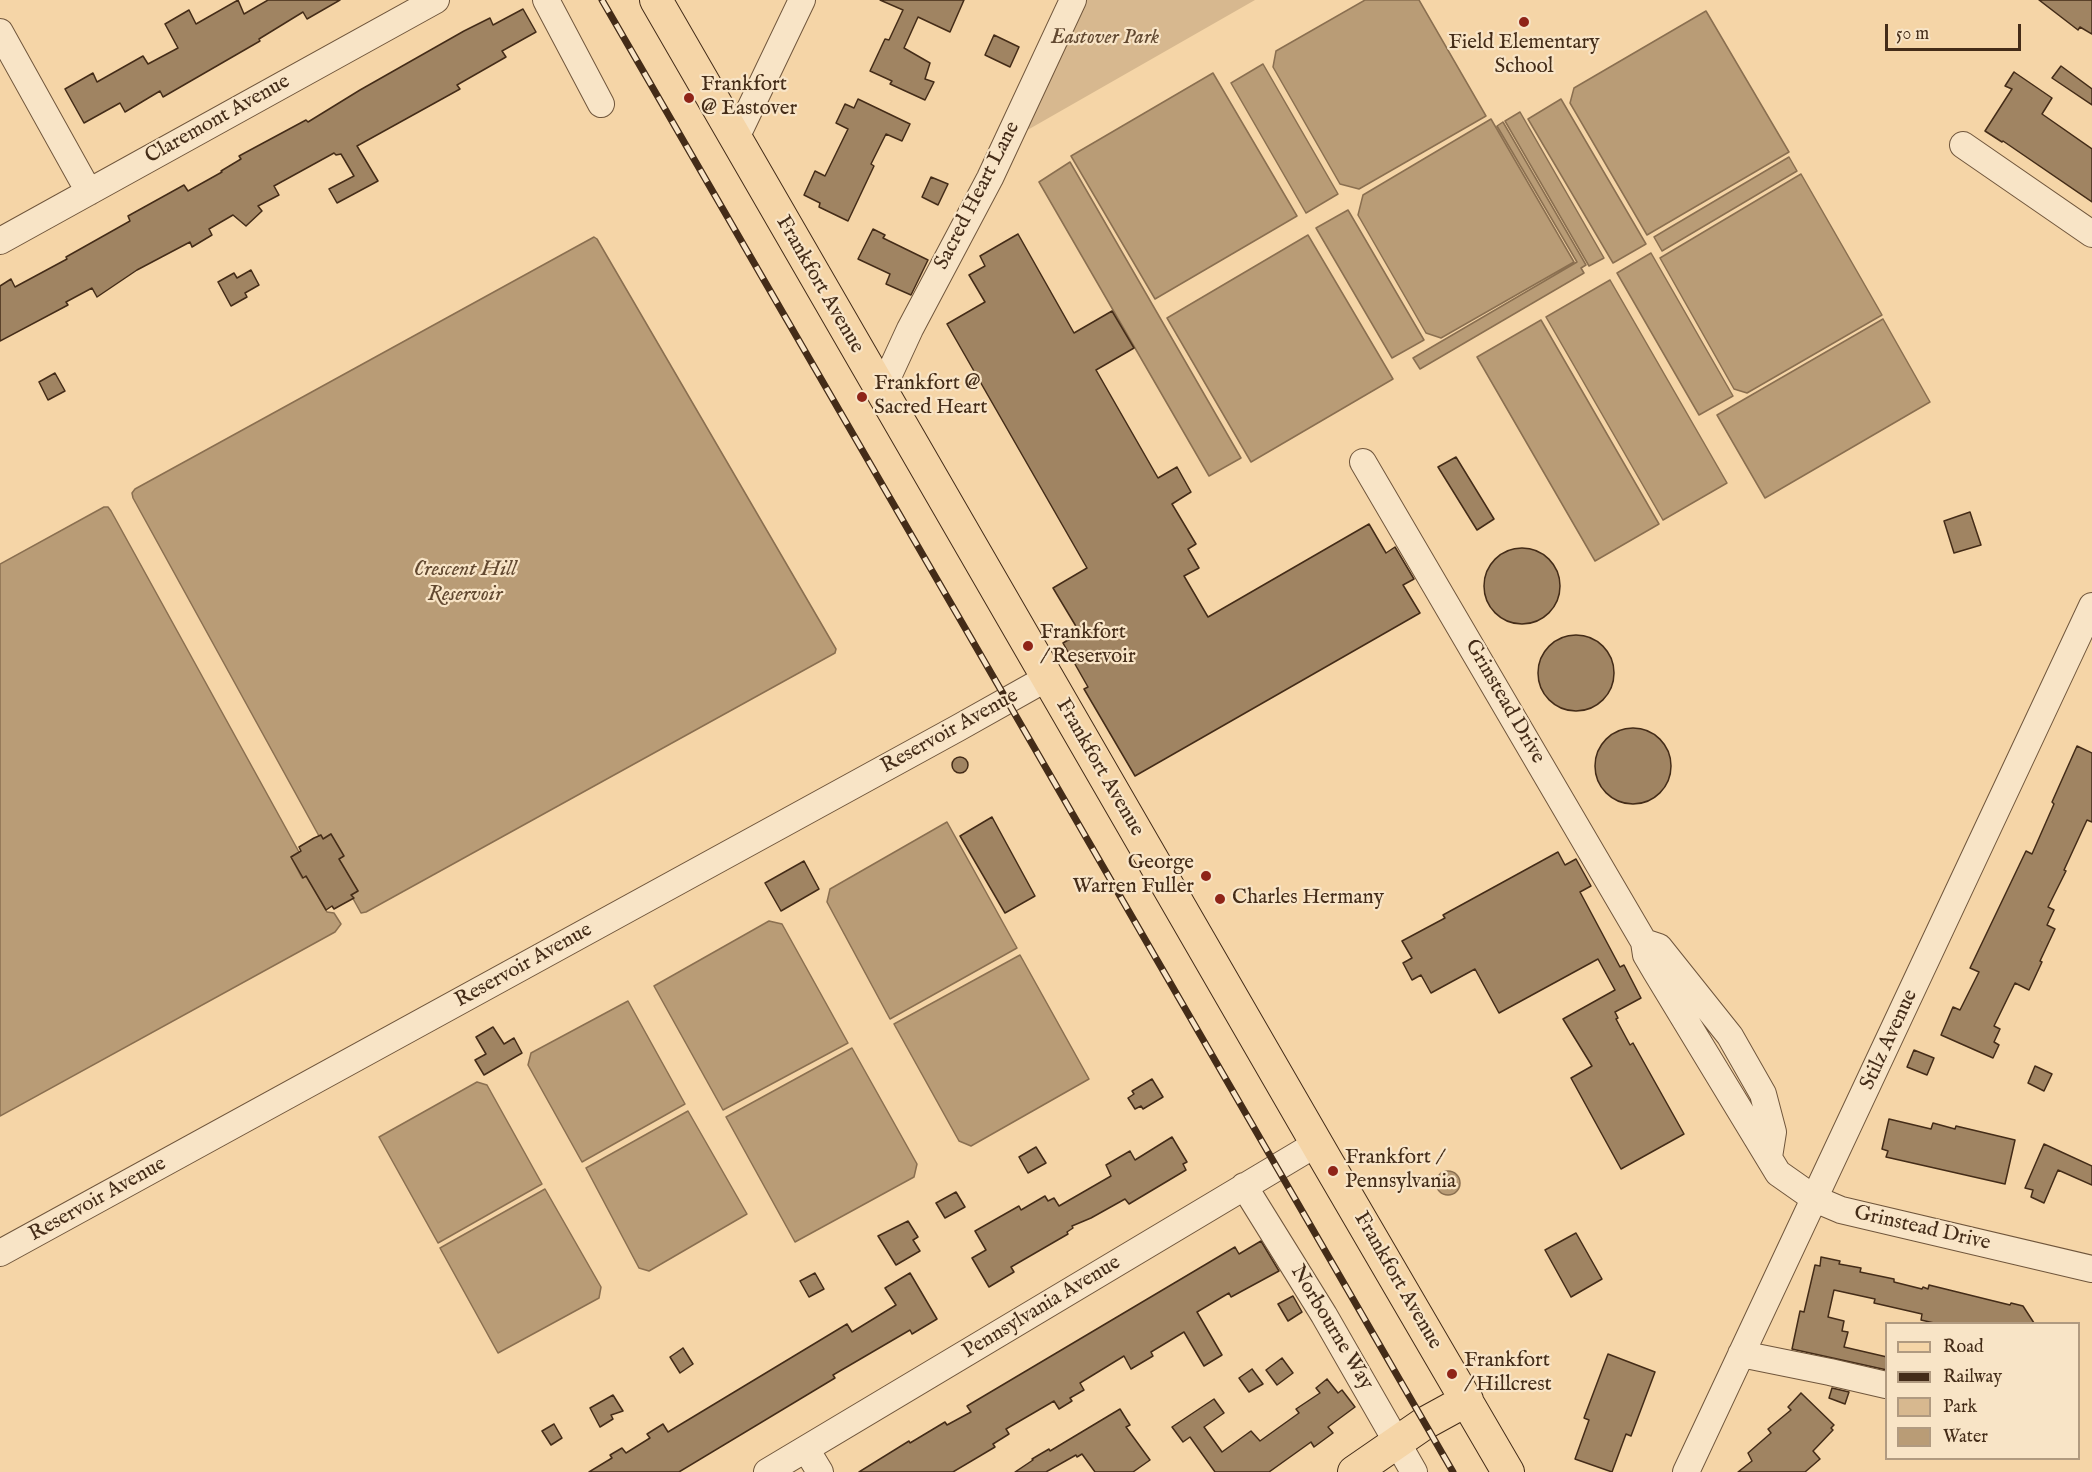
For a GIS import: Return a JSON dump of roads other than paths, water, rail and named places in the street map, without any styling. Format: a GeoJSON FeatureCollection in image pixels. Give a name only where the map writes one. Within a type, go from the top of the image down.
{"type":"FeatureCollection","features":[{"type":"Feature","properties":{"kind":"main road","name":"Frankfort Avenue"},"geometry":{"type":"LineString","coordinates":[[656,0],[1316,1144],[1509,1472]]}},
{"type":"Feature","properties":{"kind":"main road"},"geometry":{"type":"LineString","coordinates":[[1354,1472],[1447,1409],[1467,1400]]}},
{"type":"Feature","properties":{"kind":"street","name":"Claremont Avenue"},"geometry":{"type":"LineString","coordinates":[[0,241],[436,0]]}},
{"type":"Feature","properties":{"kind":"street"},"geometry":{"type":"LineString","coordinates":[[546,0],[601,104]]}},
{"type":"Feature","properties":{"kind":"street"},"geometry":{"type":"LineString","coordinates":[[735,140],[802,0]]}},
{"type":"Feature","properties":{"kind":"street","name":"Sacred Heart Lane"},"geometry":{"type":"LineString","coordinates":[[881,392],[910,329],[990,178],[1073,0]]}},
{"type":"Feature","properties":{"kind":"street"},"geometry":{"type":"LineString","coordinates":[[0,32],[89,192]]}},
{"type":"Feature","properties":{"kind":"street"},"geometry":{"type":"LineString","coordinates":[[1963,145],[2092,234]]}},
{"type":"Feature","properties":{"kind":"street","name":"Grinstead Drive"},"geometry":{"type":"LineString","coordinates":[[1363,462],[1644,942],[1646,955],[1778,1173],[1815,1198],[1841,1210],[2092,1269]]}},
{"type":"Feature","properties":{"kind":"street","name":"Stilz Avenue"},"geometry":{"type":"LineString","coordinates":[[1686,1472],[2092,606]]}},
{"type":"Feature","properties":{"kind":"street","name":"Reservoir Avenue"},"geometry":{"type":"LineString","coordinates":[[0,1253],[938,740],[1047,678]]}},
{"type":"Feature","properties":{"kind":"street","name":"Pennsylvania Avenue"},"geometry":{"type":"LineString","coordinates":[[767,1472],[1316,1144]]}},
{"type":"Feature","properties":{"kind":"street","name":"Norbourne Way"},"geometry":{"type":"LineString","coordinates":[[1244,1186],[1324,1315],[1414,1472]]}},
{"type":"Feature","properties":{"kind":"street"},"geometry":{"type":"LineString","coordinates":[[1741,1354],[1885,1385]]}},
{"type":"Feature","properties":{"kind":"street"},"geometry":{"type":"LineString","coordinates":[[806,1449],[820,1472]]}},
{"type":"Feature","properties":{"kind":"water"},"geometry":{"type":"Polygon","coordinates":[[[1365,0],[1419,0],[1486,116],[1359,189],[1340,184],[1273,67],[1276,51],[1365,0]]]}},
{"type":"Feature","properties":{"kind":"water"},"geometry":{"type":"Polygon","coordinates":[[[1706,11],[1789,152],[1647,235],[1570,103],[1574,88],[1706,11]]]}},
{"type":"Feature","properties":{"kind":"water"},"geometry":{"type":"Polygon","coordinates":[[[1263,64],[1338,194],[1306,213],[1231,83],[1263,64]]]}},
{"type":"Feature","properties":{"kind":"water"},"geometry":{"type":"Polygon","coordinates":[[[1213,73],[1297,216],[1155,299],[1071,156],[1213,73]]]}},
{"type":"Feature","properties":{"kind":"water"},"geometry":{"type":"Polygon","coordinates":[[[1561,99],[1646,244],[1613,263],[1528,119],[1561,99]]]}},
{"type":"Feature","properties":{"kind":"water"},"geometry":{"type":"Polygon","coordinates":[[[1520,112],[1604,258],[1589,266],[1505,121],[1520,112]]]}},
{"type":"Feature","properties":{"kind":"water"},"geometry":{"type":"Polygon","coordinates":[[[1491,119],[1574,262],[1441,338],[1426,333],[1358,215],[1363,195],[1491,119]]]}},
{"type":"Feature","properties":{"kind":"water"},"geometry":{"type":"Polygon","coordinates":[[[1503,122],[1586,265],[1581,268],[1584,273],[1420,369],[1413,358],[1577,262],[1497,126],[1503,122]]]}},
{"type":"Feature","properties":{"kind":"water"},"geometry":{"type":"Polygon","coordinates":[[[1789,157],[1797,171],[1662,251],[1654,237],[1789,157]]]}},
{"type":"Feature","properties":{"kind":"water"},"geometry":{"type":"Polygon","coordinates":[[[1070,162],[1241,458],[1209,476],[1039,182],[1070,162]]]}},
{"type":"Feature","properties":{"kind":"water"},"geometry":{"type":"Polygon","coordinates":[[[1801,174],[1882,315],[1747,393],[1734,389],[1660,258],[1801,174]]]}},
{"type":"Feature","properties":{"kind":"water"},"geometry":{"type":"Polygon","coordinates":[[[1348,210],[1424,340],[1392,358],[1316,228],[1348,210]]]}},
{"type":"Feature","properties":{"kind":"water"},"geometry":{"type":"Polygon","coordinates":[[[1308,235],[1393,379],[1251,462],[1167,318],[1308,235]]]}},
{"type":"Feature","properties":{"kind":"water","name":"Crescent Hill Reservoir"},"geometry":{"type":"Polygon","coordinates":[[[594,237],[836,649],[835,653],[361,913],[351,895],[358,891],[336,860],[331,834],[323,839],[321,835],[319,836],[132,493],[135,489],[594,237]]]}},
{"type":"Feature","properties":{"kind":"water"},"geometry":{"type":"Polygon","coordinates":[[[1651,253],[1733,396],[1699,415],[1617,273],[1651,253]]]}},
{"type":"Feature","properties":{"kind":"water"},"geometry":{"type":"Polygon","coordinates":[[[1610,280],[1727,483],[1663,520],[1546,317],[1610,280]]]}},
{"type":"Feature","properties":{"kind":"water"},"geometry":{"type":"Polygon","coordinates":[[[1883,319],[1930,402],[1765,498],[1717,415],[1883,319]]]}},
{"type":"Feature","properties":{"kind":"water"},"geometry":{"type":"Polygon","coordinates":[[[1541,320],[1659,524],[1595,561],[1477,357],[1541,320]]]}},
{"type":"Feature","properties":{"kind":"water"},"geometry":{"type":"Polygon","coordinates":[[[104,507],[108,507],[111,511],[299,852],[291,857],[302,878],[309,874],[327,912],[334,913],[341,924],[335,932],[0,1116],[0,564],[104,507]]]}},
{"type":"Feature","properties":{"kind":"water"},"geometry":{"type":"Polygon","coordinates":[[[947,822],[1017,948],[890,1019],[827,902],[830,889],[947,822]]]}},
{"type":"Feature","properties":{"kind":"water"},"geometry":{"type":"Polygon","coordinates":[[[769,921],[782,924],[848,1043],[723,1110],[654,986],[769,921]]]}},
{"type":"Feature","properties":{"kind":"water"},"geometry":{"type":"Polygon","coordinates":[[[1020,955],[1089,1079],[971,1146],[959,1141],[894,1024],[1020,955]]]}},
{"type":"Feature","properties":{"kind":"water"},"geometry":{"type":"Polygon","coordinates":[[[628,1001],[685,1104],[582,1162],[528,1065],[531,1053],[628,1001]]]}},
{"type":"Feature","properties":{"kind":"water"},"geometry":{"type":"Polygon","coordinates":[[[852,1048],[917,1164],[914,1177],[795,1242],[726,1117],[852,1048]]]}},
{"type":"Feature","properties":{"kind":"water"},"geometry":{"type":"Polygon","coordinates":[[[477,1082],[487,1085],[542,1184],[438,1243],[379,1137],[477,1082]]]}},
{"type":"Feature","properties":{"kind":"water"},"geometry":{"type":"Polygon","coordinates":[[[688,1111],[747,1214],[649,1271],[639,1268],[586,1168],[688,1111]]]}},
{"type":"Feature","properties":{"kind":"water"},"geometry":{"type":"Polygon","coordinates":[[[1448,1171],[1456,1175],[1460,1183],[1456,1191],[1448,1195],[1440,1191],[1436,1183],[1440,1175],[1448,1171]]]}},
{"type":"Feature","properties":{"kind":"water"},"geometry":{"type":"Polygon","coordinates":[[[545,1189],[601,1287],[599,1298],[498,1353],[440,1248],[545,1189]]]}},
{"type":"Feature","properties":{"kind":"railway"},"geometry":{"type":"LineString","coordinates":[[602,0],[1453,1472]]}},
{"type":"Feature","properties":{"kind":"place","name":"Field Elementary School"},"geometry":{"type":"Point","coordinates":[1524,22]}},
{"type":"Feature","properties":{"kind":"place","name":"Frankfort @ Eastover"},"geometry":{"type":"Point","coordinates":[689,98]}},
{"type":"Feature","properties":{"kind":"place","name":"Frankfort @ Sacred Heart"},"geometry":{"type":"Point","coordinates":[862,397]}},
{"type":"Feature","properties":{"kind":"place","name":"Frankfort / Reservoir"},"geometry":{"type":"Point","coordinates":[1028,646]}},
{"type":"Feature","properties":{"kind":"place","name":"George Warren Fuller"},"geometry":{"type":"Point","coordinates":[1206,876]}},
{"type":"Feature","properties":{"kind":"place","name":"Charles Hermany"},"geometry":{"type":"Point","coordinates":[1220,899]}},
{"type":"Feature","properties":{"kind":"place","name":"Frankfort / Pennsylvania"},"geometry":{"type":"Point","coordinates":[1333,1171]}},
{"type":"Feature","properties":{"kind":"place","name":"Frankfort / Hillcrest"},"geometry":{"type":"Point","coordinates":[1452,1374]}},
{"type":"Feature","properties":{"kind":"park label","name":"Eastover Park"},"geometry":{"type":"Point","coordinates":[1105,39]}}]}
